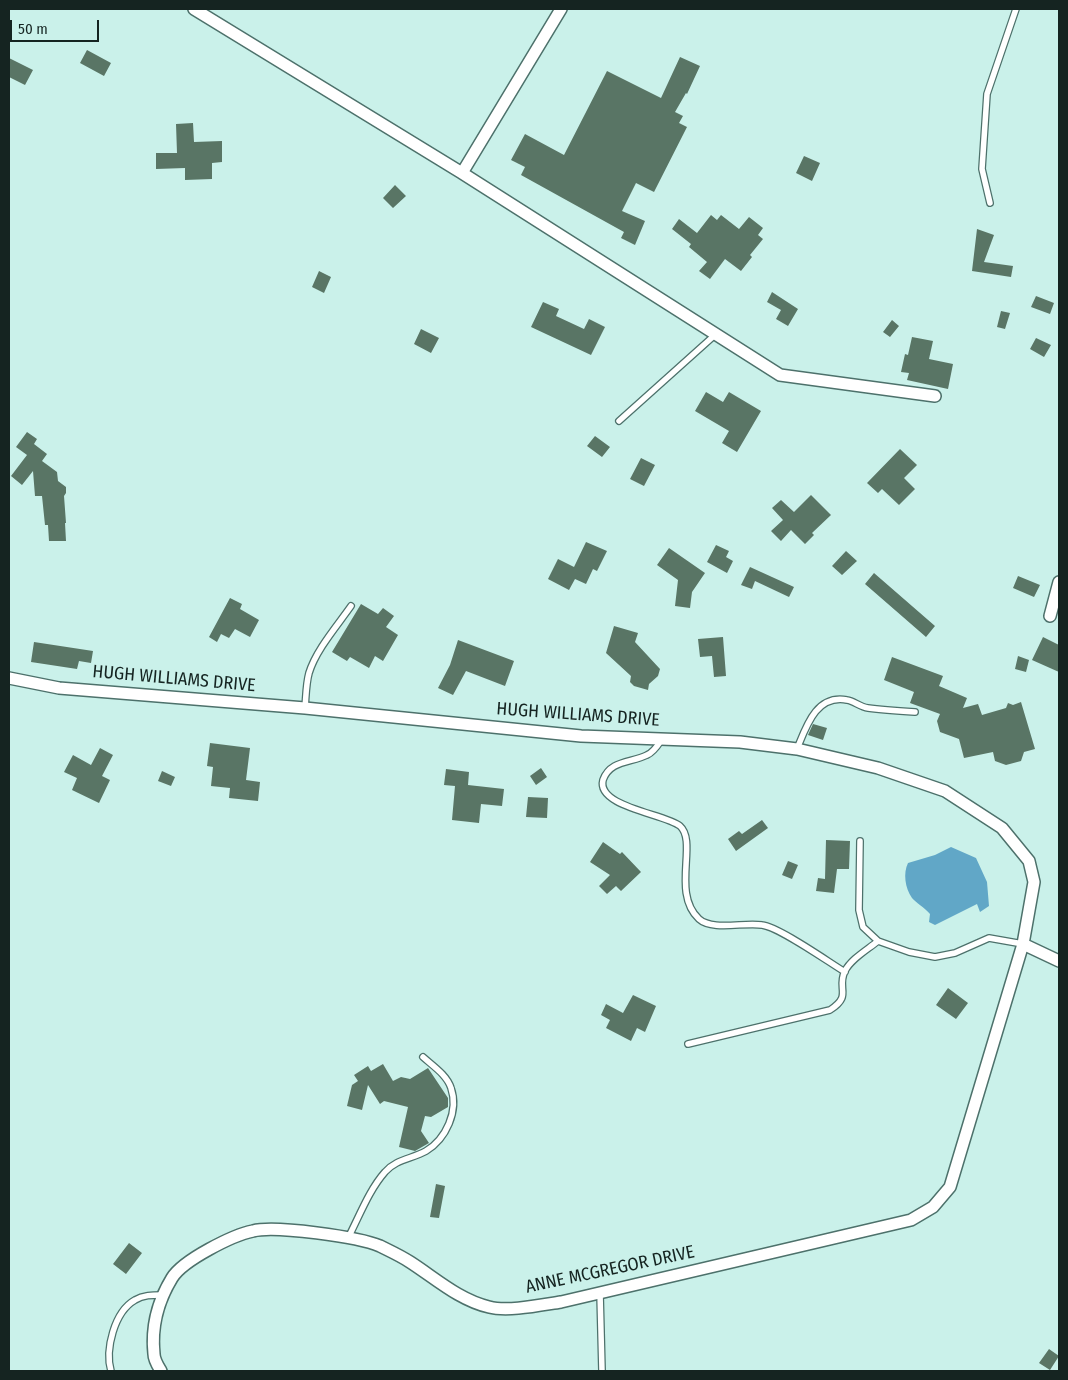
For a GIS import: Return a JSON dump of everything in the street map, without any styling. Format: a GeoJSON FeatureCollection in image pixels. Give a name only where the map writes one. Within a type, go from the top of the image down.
{"type":"FeatureCollection","features":[{"type":"Feature","properties":{"kind":"street"},"geometry":{"type":"LineString","coordinates":[[194,9],[462,172],[780,375],[935,396]]}},
{"type":"Feature","properties":{"kind":"street"},"geometry":{"type":"LineString","coordinates":[[462,172],[561,9]]}},
{"type":"Feature","properties":{"kind":"street"},"geometry":{"type":"LineString","coordinates":[[1050,616],[1059,582]]}},
{"type":"Feature","properties":{"kind":"street","name":"HUGH WILLIAMS DRIVE"},"geometry":{"type":"LineString","coordinates":[[9,678],[59,688],[305,708],[581,736],[740,742],[797,749],[878,768],[945,791],[1002,828],[1029,861],[1034,882],[1023,944]]}},
{"type":"Feature","properties":{"kind":"street"},"geometry":{"type":"LineString","coordinates":[[1023,944],[1059,961]]}},
{"type":"Feature","properties":{"kind":"street","name":"ANNE MCGREGOR DRIVE"},"geometry":{"type":"LineString","coordinates":[[161,1371],[154,1355],[155,1317],[162,1295],[174,1274],[189,1262],[227,1240],[254,1230],[292,1230],[348,1238],[378,1245],[408,1260],[457,1294],[490,1307],[518,1308],[561,1302],[911,1220],[933,1207],[950,1187],[1023,944]]}},
{"type":"Feature","properties":{"kind":"lane"},"geometry":{"type":"LineString","coordinates":[[990,203],[982,169],[987,94],[1016,9]]}},
{"type":"Feature","properties":{"kind":"lane"},"geometry":{"type":"LineString","coordinates":[[619,421],[716,334]]}},
{"type":"Feature","properties":{"kind":"lane"},"geometry":{"type":"LineString","coordinates":[[305,708],[306,687],[310,670],[324,645],[351,606]]}},
{"type":"Feature","properties":{"kind":"lane"},"geometry":{"type":"LineString","coordinates":[[797,749],[809,720],[816,709],[826,703],[839,699],[849,700],[867,708],[914,712]]}},
{"type":"Feature","properties":{"kind":"lane"},"geometry":{"type":"LineString","coordinates":[[662,739],[654,750],[647,755],[620,762],[608,771],[603,782],[604,791],[620,804],[673,821],[682,827],[686,836],[685,885],[688,904],[699,919],[708,924],[764,925],[777,930],[845,972]]}},
{"type":"Feature","properties":{"kind":"lane"},"geometry":{"type":"LineString","coordinates":[[860,841],[859,910],[863,927],[878,941],[909,952],[935,957],[955,953],[989,938],[1023,944]]}},
{"type":"Feature","properties":{"kind":"lane"},"geometry":{"type":"LineString","coordinates":[[688,1044],[830,1010],[840,1004],[843,996],[842,979],[850,964],[878,941]]}},
{"type":"Feature","properties":{"kind":"lane"},"geometry":{"type":"LineString","coordinates":[[348,1238],[386,1171],[397,1162],[426,1151],[439,1140],[447,1129],[454,1107],[451,1088],[441,1072],[423,1057]]}},
{"type":"Feature","properties":{"kind":"lane"},"geometry":{"type":"LineString","coordinates":[[600,1293],[602,1371]]}},
{"type":"Feature","properties":{"kind":"lane"},"geometry":{"type":"LineString","coordinates":[[111,1371],[109,1348],[118,1319],[133,1300],[145,1295],[162,1295]]}},
{"type":"Feature","properties":{"kind":"water"},"geometry":{"type":"Polygon","coordinates":[[[951,847],[976,858],[987,882],[989,906],[980,912],[977,904],[935,925],[929,922],[930,914],[913,900],[905,880],[906,871],[908,863],[935,855],[951,847]]]}},
{"type":"Feature","properties":{"kind":"building"},"geometry":{"type":"Polygon","coordinates":[[[87,50],[111,63],[104,76],[80,63],[87,50]]]}},
{"type":"Feature","properties":{"kind":"building"},"geometry":{"type":"Polygon","coordinates":[[[680,57],[700,66],[687,94],[675,112],[683,116],[679,123],[687,127],[654,192],[636,183],[622,211],[645,221],[635,245],[621,238],[624,232],[521,175],[525,167],[511,160],[525,134],[564,155],[607,71],[661,98],[680,57]]]}},
{"type":"Feature","properties":{"kind":"building"},"geometry":{"type":"Polygon","coordinates":[[[9,58],[33,70],[25,85],[9,77],[9,58]]]}},
{"type":"Feature","properties":{"kind":"building"},"geometry":{"type":"Polygon","coordinates":[[[193,123],[194,142],[222,141],[222,162],[212,163],[212,179],[185,180],[185,168],[156,169],[156,153],[177,153],[176,124],[193,123]]]}},
{"type":"Feature","properties":{"kind":"building"},"geometry":{"type":"Polygon","coordinates":[[[804,156],[820,163],[812,181],[796,173],[804,156]]]}},
{"type":"Feature","properties":{"kind":"building"},"geometry":{"type":"Polygon","coordinates":[[[395,185],[406,196],[393,208],[383,198],[395,185]]]}},
{"type":"Feature","properties":{"kind":"building"},"geometry":{"type":"Polygon","coordinates":[[[711,215],[717,220],[721,215],[739,229],[749,217],[763,228],[758,235],[763,239],[750,255],[752,257],[741,271],[725,259],[710,279],[699,271],[707,262],[689,247],[691,244],[672,229],[679,219],[697,233],[711,215]]]}},
{"type":"Feature","properties":{"kind":"building"},"geometry":{"type":"Polygon","coordinates":[[[977,229],[994,235],[984,262],[1013,266],[1011,277],[972,271],[977,229]]]}},
{"type":"Feature","properties":{"kind":"building"},"geometry":{"type":"Polygon","coordinates":[[[319,271],[331,277],[324,293],[312,287],[319,271]]]}},
{"type":"Feature","properties":{"kind":"building"},"geometry":{"type":"Polygon","coordinates":[[[772,292],[798,309],[788,326],[776,319],[781,310],[767,302],[772,292]]]}},
{"type":"Feature","properties":{"kind":"building"},"geometry":{"type":"Polygon","coordinates":[[[1036,296],[1054,303],[1050,314],[1031,307],[1036,296]]]}},
{"type":"Feature","properties":{"kind":"building"},"geometry":{"type":"Polygon","coordinates":[[[543,302],[559,309],[556,316],[584,329],[589,319],[605,327],[591,355],[531,327],[543,302]]]}},
{"type":"Feature","properties":{"kind":"building"},"geometry":{"type":"Polygon","coordinates":[[[1001,311],[1010,313],[1005,329],[997,327],[1001,311]]]}},
{"type":"Feature","properties":{"kind":"building"},"geometry":{"type":"Polygon","coordinates":[[[892,320],[899,326],[890,337],[883,332],[892,320]]]}},
{"type":"Feature","properties":{"kind":"building"},"geometry":{"type":"Polygon","coordinates":[[[421,329],[439,338],[431,353],[414,344],[421,329]]]}},
{"type":"Feature","properties":{"kind":"building"},"geometry":{"type":"Polygon","coordinates":[[[912,337],[933,341],[929,359],[953,364],[948,389],[907,380],[909,373],[901,372],[905,354],[908,355],[912,337]]]}},
{"type":"Feature","properties":{"kind":"building"},"geometry":{"type":"Polygon","coordinates":[[[1036,338],[1051,345],[1044,357],[1030,349],[1036,338]]]}},
{"type":"Feature","properties":{"kind":"building"},"geometry":{"type":"Polygon","coordinates":[[[706,392],[723,402],[729,392],[761,411],[737,452],[722,443],[729,431],[695,411],[706,392]]]}},
{"type":"Feature","properties":{"kind":"building"},"geometry":{"type":"Polygon","coordinates":[[[27,432],[37,439],[34,444],[47,454],[42,461],[57,472],[58,481],[66,487],[64,496],[66,541],[49,541],[42,496],[35,496],[33,471],[22,485],[11,476],[27,455],[16,447],[27,432]]]}},
{"type":"Feature","properties":{"kind":"building"},"geometry":{"type":"Polygon","coordinates":[[[595,436],[610,447],[602,457],[587,446],[595,436]]]}},
{"type":"Feature","properties":{"kind":"building"},"geometry":{"type":"Polygon","coordinates":[[[900,449],[917,465],[904,478],[915,489],[899,505],[882,489],[878,493],[867,483],[900,449]]]}},
{"type":"Feature","properties":{"kind":"building"},"geometry":{"type":"Polygon","coordinates":[[[641,458],[655,465],[644,486],[630,479],[641,458]]]}},
{"type":"Feature","properties":{"kind":"building"},"geometry":{"type":"Polygon","coordinates":[[[811,495],[831,515],[812,533],[814,535],[805,544],[791,530],[781,541],[771,531],[783,520],[772,508],[781,500],[794,512],[811,495]]]}},
{"type":"Feature","properties":{"kind":"building"},"geometry":{"type":"Polygon","coordinates":[[[586,542],[607,551],[597,571],[593,569],[586,584],[575,579],[569,590],[548,579],[558,559],[574,567],[586,542]]]}},
{"type":"Feature","properties":{"kind":"building"},"geometry":{"type":"Polygon","coordinates":[[[716,545],[729,551],[726,557],[733,561],[727,573],[707,562],[716,545]]]}},
{"type":"Feature","properties":{"kind":"building"},"geometry":{"type":"Polygon","coordinates":[[[669,548],[705,573],[692,592],[690,608],[675,606],[678,580],[657,565],[669,548]]]}},
{"type":"Feature","properties":{"kind":"building"},"geometry":{"type":"Polygon","coordinates":[[[846,551],[857,561],[842,575],[832,566],[846,551]]]}},
{"type":"Feature","properties":{"kind":"building"},"geometry":{"type":"Polygon","coordinates":[[[750,567],[794,587],[789,597],[755,581],[752,589],[741,585],[750,567]]]}},
{"type":"Feature","properties":{"kind":"building"},"geometry":{"type":"Polygon","coordinates":[[[874,573],[935,626],[926,637],[865,584],[874,573]]]}},
{"type":"Feature","properties":{"kind":"building"},"geometry":{"type":"Polygon","coordinates":[[[1018,576],[1040,585],[1034,597],[1013,588],[1018,576]]]}},
{"type":"Feature","properties":{"kind":"building"},"geometry":{"type":"Polygon","coordinates":[[[230,598],[242,604],[240,609],[259,620],[250,637],[235,629],[229,638],[221,634],[217,642],[209,637],[230,598]]]}},
{"type":"Feature","properties":{"kind":"building"},"geometry":{"type":"Polygon","coordinates":[[[361,604],[378,614],[383,608],[394,616],[386,627],[398,635],[383,661],[375,656],[369,668],[350,657],[347,661],[332,652],[361,604]]]}},
{"type":"Feature","properties":{"kind":"building"},"geometry":{"type":"Polygon","coordinates":[[[614,626],[638,633],[635,642],[660,669],[658,676],[649,684],[648,690],[634,686],[630,682],[631,676],[606,653],[614,626]]]}},
{"type":"Feature","properties":{"kind":"building"},"geometry":{"type":"Polygon","coordinates":[[[723,637],[726,676],[714,677],[712,656],[700,657],[698,639],[723,637]]]}},
{"type":"Feature","properties":{"kind":"building"},"geometry":{"type":"Polygon","coordinates":[[[1043,637],[1059,645],[1059,672],[1032,660],[1043,637]]]}},
{"type":"Feature","properties":{"kind":"building"},"geometry":{"type":"Polygon","coordinates":[[[458,640],[514,661],[505,686],[466,671],[453,695],[438,688],[450,665],[458,640]]]}},
{"type":"Feature","properties":{"kind":"building"},"geometry":{"type":"Polygon","coordinates":[[[34,642],[93,651],[91,663],[79,661],[77,669],[31,662],[34,642]]]}},
{"type":"Feature","properties":{"kind":"building"},"geometry":{"type":"Polygon","coordinates":[[[1018,656],[1029,660],[1026,672],[1015,669],[1018,656]]]}},
{"type":"Feature","properties":{"kind":"building"},"geometry":{"type":"Polygon","coordinates":[[[892,657],[943,676],[939,686],[967,698],[963,708],[978,704],[982,715],[1006,708],[1008,703],[1013,705],[1021,702],[1035,749],[1024,752],[1021,761],[1006,765],[995,761],[993,752],[964,758],[959,739],[940,732],[937,721],[940,714],[910,703],[914,692],[884,680],[892,657]]]}},
{"type":"Feature","properties":{"kind":"building"},"geometry":{"type":"Polygon","coordinates":[[[813,724],[827,728],[823,740],[808,735],[813,724]]]}},
{"type":"Feature","properties":{"kind":"building"},"geometry":{"type":"Polygon","coordinates":[[[210,743],[250,748],[246,780],[260,782],[258,801],[229,798],[230,788],[211,786],[213,767],[207,766],[210,743]]]}},
{"type":"Feature","properties":{"kind":"building"},"geometry":{"type":"Polygon","coordinates":[[[100,748],[113,755],[102,776],[110,780],[99,803],[72,790],[77,778],[64,772],[73,755],[91,765],[100,748]]]}},
{"type":"Feature","properties":{"kind":"building"},"geometry":{"type":"Polygon","coordinates":[[[541,768],[547,777],[536,785],[530,776],[541,768]]]}},
{"type":"Feature","properties":{"kind":"building"},"geometry":{"type":"Polygon","coordinates":[[[446,769],[469,772],[468,785],[504,789],[502,806],[481,804],[479,823],[452,820],[455,786],[444,785],[446,769]]]}},
{"type":"Feature","properties":{"kind":"building"},"geometry":{"type":"Polygon","coordinates":[[[162,771],[175,777],[171,786],[158,781],[162,771]]]}},
{"type":"Feature","properties":{"kind":"building"},"geometry":{"type":"Polygon","coordinates":[[[528,797],[548,798],[547,818],[526,817],[528,797]]]}},
{"type":"Feature","properties":{"kind":"building"},"geometry":{"type":"Polygon","coordinates":[[[762,820],[768,828],[736,851],[728,839],[739,831],[742,834],[762,820]]]}},
{"type":"Feature","properties":{"kind":"building"},"geometry":{"type":"Polygon","coordinates":[[[826,840],[850,841],[849,869],[837,869],[834,893],[816,891],[818,878],[825,879],[826,840]]]}},
{"type":"Feature","properties":{"kind":"building"},"geometry":{"type":"Polygon","coordinates":[[[603,842],[620,854],[622,852],[641,872],[621,891],[616,886],[607,894],[599,886],[610,875],[590,862],[603,842]]]}},
{"type":"Feature","properties":{"kind":"building"},"geometry":{"type":"Polygon","coordinates":[[[788,861],[798,865],[792,879],[782,875],[788,861]]]}},
{"type":"Feature","properties":{"kind":"building"},"geometry":{"type":"Polygon","coordinates":[[[948,988],[968,1003],[956,1019],[936,1005],[948,988]]]}},
{"type":"Feature","properties":{"kind":"building"},"geometry":{"type":"Polygon","coordinates":[[[633,995],[656,1006],[645,1032],[637,1028],[631,1041],[606,1028],[610,1020],[601,1015],[606,1004],[623,1013],[633,995]]]}},
{"type":"Feature","properties":{"kind":"building"},"geometry":{"type":"Polygon","coordinates":[[[383,1064],[393,1081],[401,1077],[410,1079],[428,1068],[448,1098],[448,1107],[431,1117],[425,1116],[421,1131],[429,1143],[415,1151],[399,1147],[408,1107],[384,1101],[380,1104],[368,1085],[362,1110],[347,1106],[352,1085],[358,1081],[354,1075],[368,1066],[371,1071],[383,1064]]]}},
{"type":"Feature","properties":{"kind":"building"},"geometry":{"type":"Polygon","coordinates":[[[436,1184],[445,1186],[439,1218],[430,1217],[436,1184]]]}},
{"type":"Feature","properties":{"kind":"building"},"geometry":{"type":"Polygon","coordinates":[[[129,1243],[142,1253],[126,1274],[113,1264],[129,1243]]]}},
{"type":"Feature","properties":{"kind":"building"},"geometry":{"type":"Polygon","coordinates":[[[1049,1349],[1059,1356],[1050,1370],[1039,1363],[1049,1349]]]}}]}
